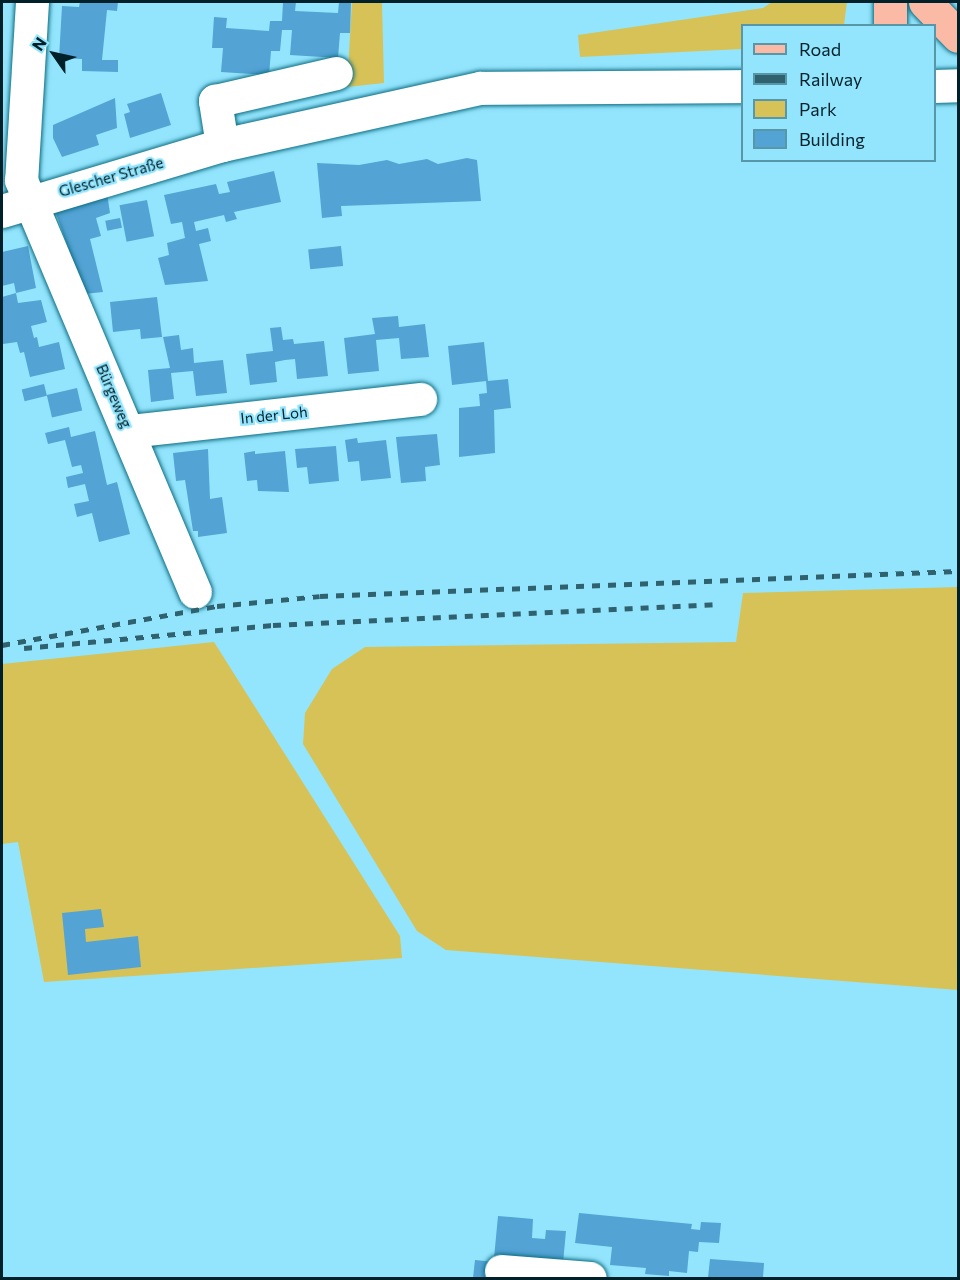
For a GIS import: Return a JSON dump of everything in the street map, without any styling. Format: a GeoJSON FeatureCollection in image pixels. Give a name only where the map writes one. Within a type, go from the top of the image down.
{"type":"FeatureCollection","features":[{"type":"Feature","properties":{"kind":"main road"},"geometry":{"type":"LineString","coordinates":[[890,2],[890,24]]}},
{"type":"Feature","properties":{"kind":"main road"},"geometry":{"type":"LineString","coordinates":[[925,2],[958,36]]}},
{"type":"Feature","properties":{"kind":"street","name":"Bürgeweg"},"geometry":{"type":"LineString","coordinates":[[32,2],[21,180],[16,206],[129,430],[195,592]]}},
{"type":"Feature","properties":{"kind":"street"},"geometry":{"type":"LineString","coordinates":[[222,145],[215,101],[336,72]]}},
{"type":"Feature","properties":{"kind":"street","name":"Glescher Straße"},"geometry":{"type":"LineString","coordinates":[[16,206],[222,145],[480,88],[741,86]]}},
{"type":"Feature","properties":{"kind":"street"},"geometry":{"type":"LineString","coordinates":[[936,86],[958,86]]}},
{"type":"Feature","properties":{"kind":"street","name":"In der Loh"},"geometry":{"type":"LineString","coordinates":[[129,430],[420,399]]}},
{"type":"Feature","properties":{"kind":"street"},"geometry":{"type":"LineString","coordinates":[[501,1271],[590,1278]]}},
{"type":"Feature","properties":{"kind":"green space"},"geometry":{"type":"Polygon","coordinates":[[[352,2],[382,2],[384,83],[347,87],[352,2]]]}},
{"type":"Feature","properties":{"kind":"green space"},"geometry":{"type":"Polygon","coordinates":[[[772,2],[847,2],[844,24],[741,24],[741,49],[580,57],[578,35],[763,8],[772,2]]]}},
{"type":"Feature","properties":{"kind":"green space"},"geometry":{"type":"Polygon","coordinates":[[[958,587],[958,990],[446,950],[417,931],[303,744],[305,713],[332,669],[365,647],[736,642],[743,593],[958,587]]]}},
{"type":"Feature","properties":{"kind":"green space"},"geometry":{"type":"Polygon","coordinates":[[[214,642],[400,936],[402,958],[44,982],[18,842],[2,844],[2,664],[214,642]]]}},
{"type":"Feature","properties":{"kind":"building"},"geometry":{"type":"Polygon","coordinates":[[[80,2],[118,2],[117,11],[107,10],[102,60],[118,60],[118,72],[82,71],[82,59],[59,58],[62,6],[79,7],[80,2]]]}},
{"type":"Feature","properties":{"kind":"building"},"geometry":{"type":"Polygon","coordinates":[[[283,2],[296,2],[295,11],[338,13],[339,2],[351,3],[350,33],[340,33],[338,58],[290,55],[292,30],[282,30],[280,51],[271,51],[269,75],[221,72],[223,48],[212,48],[214,17],[227,18],[226,28],[269,31],[270,21],[282,21],[283,2]]]}},
{"type":"Feature","properties":{"kind":"building"},"geometry":{"type":"Polygon","coordinates":[[[161,93],[171,125],[130,138],[124,114],[130,112],[127,104],[161,93]]]}},
{"type":"Feature","properties":{"kind":"building"},"geometry":{"type":"Polygon","coordinates":[[[115,98],[117,128],[96,135],[99,145],[62,157],[53,138],[53,125],[115,98]]]}},
{"type":"Feature","properties":{"kind":"building"},"geometry":{"type":"Polygon","coordinates":[[[467,158],[477,160],[481,201],[341,206],[342,216],[322,218],[317,163],[359,165],[387,160],[399,164],[427,159],[438,164],[467,158]]]}},
{"type":"Feature","properties":{"kind":"building"},"geometry":{"type":"Polygon","coordinates":[[[274,171],[281,202],[234,212],[237,219],[226,222],[224,215],[194,222],[196,231],[208,228],[211,241],[199,244],[208,281],[165,285],[158,258],[169,255],[167,243],[185,238],[182,222],[171,224],[164,195],[216,184],[219,194],[230,192],[227,182],[274,171]]]}},
{"type":"Feature","properties":{"kind":"building"},"geometry":{"type":"Polygon","coordinates":[[[107,193],[110,213],[96,218],[101,236],[90,239],[103,292],[84,294],[55,210],[107,193]]]}},
{"type":"Feature","properties":{"kind":"building"},"geometry":{"type":"Polygon","coordinates":[[[147,200],[154,236],[127,242],[120,205],[147,200]]]}},
{"type":"Feature","properties":{"kind":"building"},"geometry":{"type":"Polygon","coordinates":[[[120,218],[122,228],[107,231],[105,221],[120,218]]]}},
{"type":"Feature","properties":{"kind":"building"},"geometry":{"type":"Polygon","coordinates":[[[28,246],[36,288],[16,293],[14,283],[2,286],[2,252],[28,246]]]}},
{"type":"Feature","properties":{"kind":"building"},"geometry":{"type":"Polygon","coordinates":[[[341,246],[343,266],[310,269],[308,249],[341,246]]]}},
{"type":"Feature","properties":{"kind":"building"},"geometry":{"type":"Polygon","coordinates":[[[16,293],[18,303],[41,300],[47,322],[31,326],[34,338],[37,337],[39,347],[59,342],[65,369],[30,377],[24,352],[20,353],[17,342],[3,344],[2,297],[16,293]]]}},
{"type":"Feature","properties":{"kind":"building"},"geometry":{"type":"Polygon","coordinates":[[[157,297],[162,337],[141,339],[140,329],[113,332],[110,302],[157,297]]]}},
{"type":"Feature","properties":{"kind":"building"},"geometry":{"type":"Polygon","coordinates":[[[398,316],[399,327],[425,324],[429,357],[401,359],[399,338],[376,340],[379,371],[348,374],[344,338],[375,334],[372,318],[398,316]]]}},
{"type":"Feature","properties":{"kind":"building"},"geometry":{"type":"Polygon","coordinates":[[[281,327],[283,340],[293,339],[294,344],[324,341],[328,376],[297,379],[295,359],[285,360],[275,362],[277,382],[250,385],[246,354],[273,351],[270,328],[281,327]]]}},
{"type":"Feature","properties":{"kind":"building"},"geometry":{"type":"Polygon","coordinates":[[[179,335],[181,350],[193,348],[194,363],[223,360],[227,393],[196,396],[193,371],[171,373],[174,399],[151,402],[148,370],[170,368],[163,337],[179,335]]]}},
{"type":"Feature","properties":{"kind":"building"},"geometry":{"type":"Polygon","coordinates":[[[484,342],[488,381],[508,379],[511,408],[494,410],[495,453],[459,457],[459,408],[480,406],[479,394],[487,393],[486,381],[452,385],[448,346],[484,342]]]}},
{"type":"Feature","properties":{"kind":"building"},"geometry":{"type":"Polygon","coordinates":[[[44,384],[47,396],[25,401],[22,390],[44,384]]]}},
{"type":"Feature","properties":{"kind":"building"},"geometry":{"type":"Polygon","coordinates":[[[77,388],[82,410],[52,417],[47,395],[77,388]]]}},
{"type":"Feature","properties":{"kind":"building"},"geometry":{"type":"Polygon","coordinates":[[[69,427],[71,437],[95,431],[107,485],[117,482],[130,534],[99,542],[92,513],[77,517],[74,504],[89,501],[85,484],[68,488],[66,477],[83,473],[81,465],[72,467],[65,440],[48,444],[45,433],[69,427]]]}},
{"type":"Feature","properties":{"kind":"building"},"geometry":{"type":"Polygon","coordinates":[[[437,434],[440,465],[425,467],[426,481],[401,483],[396,437],[437,434]]]}},
{"type":"Feature","properties":{"kind":"building"},"geometry":{"type":"Polygon","coordinates":[[[357,438],[358,443],[386,440],[391,478],[361,481],[359,461],[348,462],[345,440],[357,438]]]}},
{"type":"Feature","properties":{"kind":"building"},"geometry":{"type":"Polygon","coordinates":[[[336,446],[339,481],[309,484],[307,467],[297,468],[295,449],[336,446]]]}},
{"type":"Feature","properties":{"kind":"building"},"geometry":{"type":"Polygon","coordinates":[[[208,449],[210,499],[222,497],[227,533],[198,537],[198,531],[193,531],[185,480],[176,481],[173,453],[208,449]]]}},
{"type":"Feature","properties":{"kind":"building"},"geometry":{"type":"Polygon","coordinates":[[[255,451],[255,454],[285,451],[289,492],[258,491],[257,480],[247,481],[244,453],[255,451]]]}},
{"type":"Feature","properties":{"kind":"building"},"geometry":{"type":"Polygon","coordinates":[[[101,909],[104,927],[85,929],[86,942],[138,936],[141,967],[68,975],[62,913],[101,909]]]}},
{"type":"Feature","properties":{"kind":"building"},"geometry":{"type":"Polygon","coordinates":[[[579,1213],[692,1224],[691,1229],[700,1230],[701,1222],[721,1223],[719,1243],[699,1242],[698,1252],[689,1251],[687,1273],[669,1271],[669,1276],[645,1274],[646,1268],[610,1265],[612,1247],[575,1243],[579,1213]]]}},
{"type":"Feature","properties":{"kind":"building"},"geometry":{"type":"Polygon","coordinates":[[[498,1216],[533,1219],[532,1238],[545,1239],[546,1230],[566,1231],[563,1263],[494,1258],[498,1216]]]}},
{"type":"Feature","properties":{"kind":"building"},"geometry":{"type":"Polygon","coordinates":[[[710,1259],[764,1263],[763,1278],[708,1278],[710,1259]]]}},
{"type":"Feature","properties":{"kind":"building"},"geometry":{"type":"Polygon","coordinates":[[[475,1260],[495,1262],[494,1278],[473,1278],[475,1260]]]}},
{"type":"Feature","properties":{"kind":"railway"},"geometry":{"type":"LineString","coordinates":[[2,645],[217,606],[320,596],[958,571]]}},
{"type":"Feature","properties":{"kind":"railway"},"geometry":{"type":"LineString","coordinates":[[24,648],[273,625],[721,604]]}}]}
